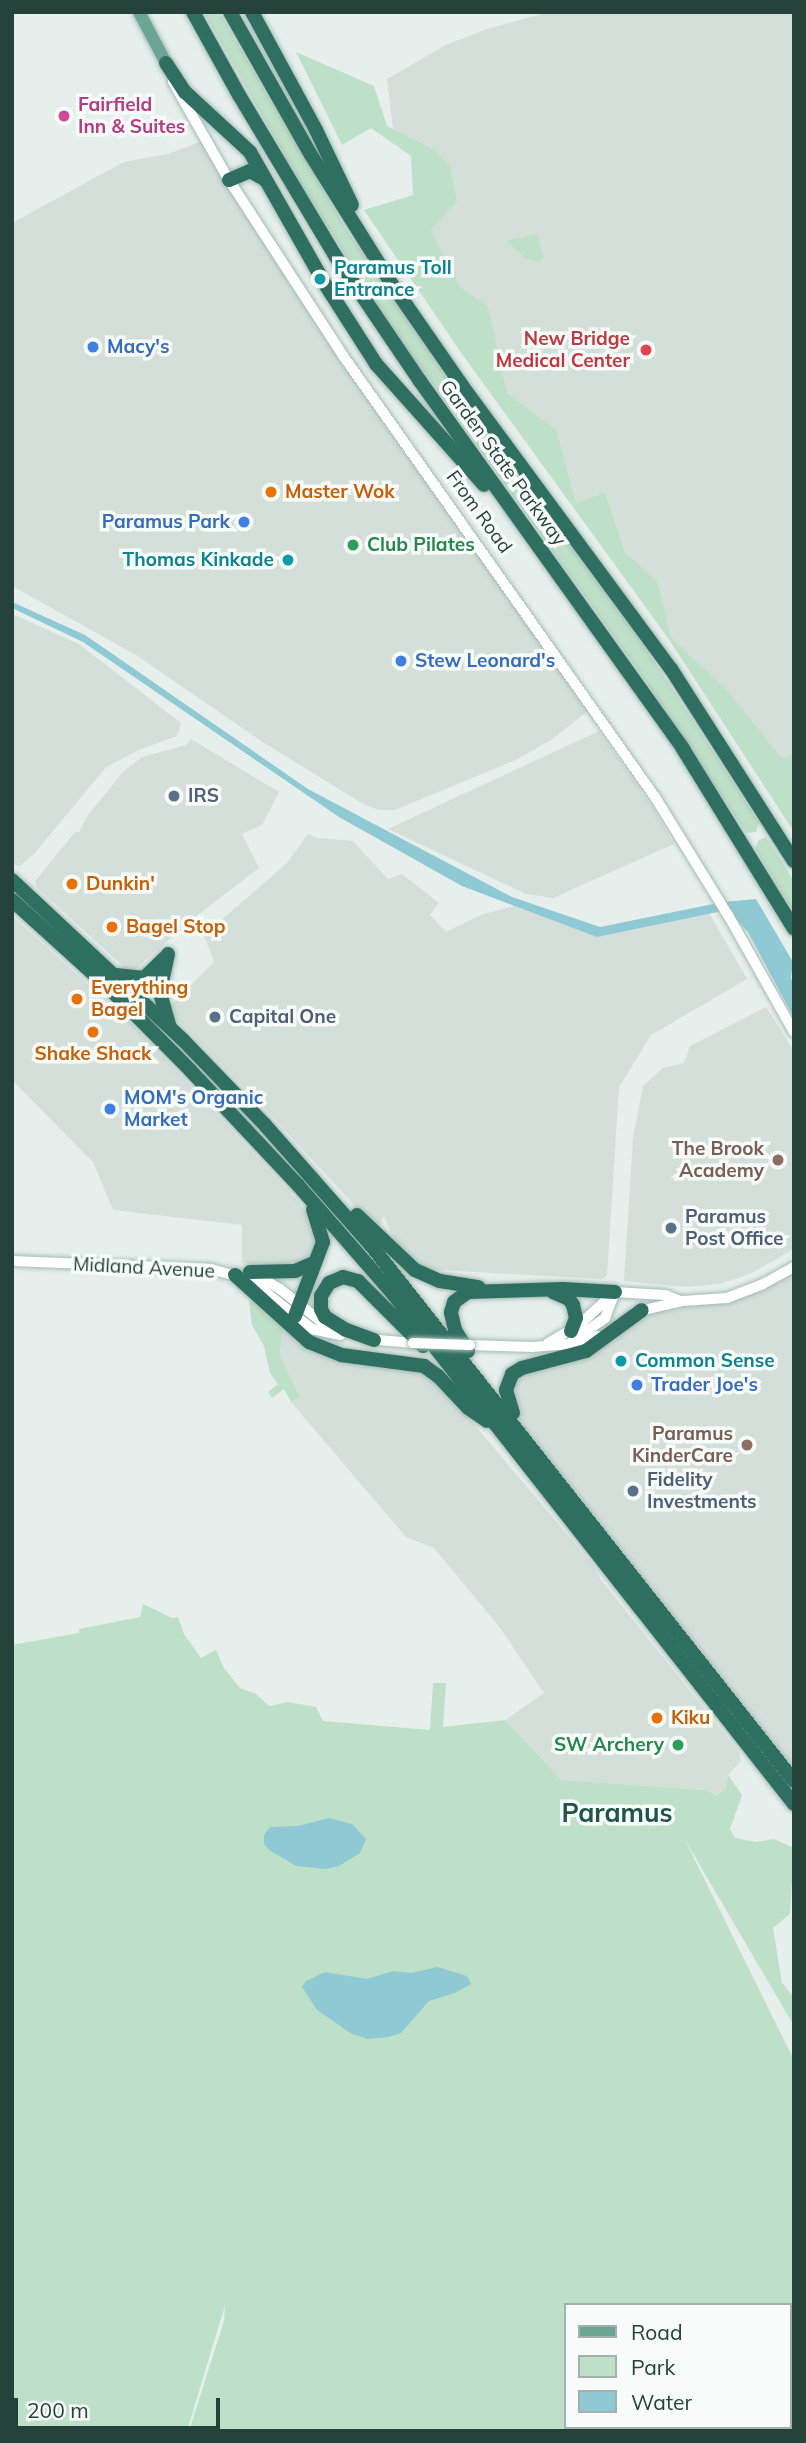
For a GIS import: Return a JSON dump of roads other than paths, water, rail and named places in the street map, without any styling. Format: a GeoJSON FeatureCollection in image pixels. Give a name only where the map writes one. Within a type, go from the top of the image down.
{"type":"FeatureCollection","features":[{"type":"Feature","properties":{"kind":"highway","name":"Garden State Parkway"},"geometry":{"type":"LineString","coordinates":[[194,12],[245,106],[336,257],[413,371],[683,749],[794,929]]}},
{"type":"Feature","properties":{"kind":"highway","name":"Garden State Parkway"},"geometry":{"type":"LineString","coordinates":[[230,12],[304,144],[412,313],[656,648],[713,731],[794,861]]}},
{"type":"Feature","properties":{"kind":"highway"},"geometry":{"type":"LineString","coordinates":[[252,12],[313,123],[352,206],[412,313]]}},
{"type":"Feature","properties":{"kind":"highway"},"geometry":{"type":"LineString","coordinates":[[166,63],[186,92],[244,145],[321,278],[376,364],[530,534]]}},
{"type":"Feature","properties":{"kind":"highway"},"geometry":{"type":"LineString","coordinates":[[229,180],[250,171],[265,180]]}},
{"type":"Feature","properties":{"kind":"highway"},"geometry":{"type":"LineString","coordinates":[[12,880],[116,975],[172,1031],[302,1166],[405,1284],[794,1781]]}},
{"type":"Feature","properties":{"kind":"highway"},"geometry":{"type":"LineString","coordinates":[[12,900],[107,986],[233,1115],[393,1294],[794,1804]]}},
{"type":"Feature","properties":{"kind":"highway"},"geometry":{"type":"LineString","coordinates":[[116,975],[144,978],[168,954],[160,993],[172,1031]]}},
{"type":"Feature","properties":{"kind":"highway"},"geometry":{"type":"LineString","coordinates":[[302,1166],[415,1270],[440,1281],[495,1289],[615,1292]]}},
{"type":"Feature","properties":{"kind":"highway"},"geometry":{"type":"LineString","coordinates":[[297,1310],[323,1238],[308,1198]]}},
{"type":"Feature","properties":{"kind":"highway"},"geometry":{"type":"LineString","coordinates":[[250,1272],[295,1271],[314,1263]]}},
{"type":"Feature","properties":{"kind":"highway"},"geometry":{"type":"LineString","coordinates":[[235,1275],[309,1342],[341,1355],[424,1366],[438,1376],[468,1408],[501,1431]]}},
{"type":"Feature","properties":{"kind":"highway"},"geometry":{"type":"LineString","coordinates":[[374,1340],[346,1331],[325,1317],[321,1296],[329,1283],[343,1277],[358,1281],[395,1314],[427,1351],[450,1366]]}},
{"type":"Feature","properties":{"kind":"highway"},"geometry":{"type":"LineString","coordinates":[[495,1289],[460,1296],[451,1312],[455,1330],[498,1402]]}},
{"type":"Feature","properties":{"kind":"highway"},"geometry":{"type":"LineString","coordinates":[[549,1291],[569,1299],[573,1305],[576,1318],[568,1338]]}},
{"type":"Feature","properties":{"kind":"highway"},"geometry":{"type":"LineString","coordinates":[[526,1440],[506,1396],[506,1384],[512,1374],[522,1368],[586,1351],[642,1310]]}},
{"type":"Feature","properties":{"kind":"main road","name":"From Road"},"geometry":{"type":"LineString","coordinates":[[139,12],[166,63]]}},
{"type":"Feature","properties":{"kind":"street","name":"From Road"},"geometry":{"type":"LineString","coordinates":[[166,63],[178,95],[229,180],[367,390],[611,731],[716,895],[794,1032]]}},
{"type":"Feature","properties":{"kind":"street","name":"Midland Avenue"},"geometry":{"type":"LineString","coordinates":[[12,1261],[211,1269],[256,1283],[297,1310]]}},
{"type":"Feature","properties":{"kind":"street"},"geometry":{"type":"LineString","coordinates":[[211,1269],[235,1268],[250,1272],[273,1284],[297,1310],[340,1335],[413,1343],[543,1346],[568,1338],[592,1340],[624,1316],[642,1310],[682,1301],[711,1301],[742,1293],[794,1267]]}},
{"type":"Feature","properties":{"kind":"street"},"geometry":{"type":"LineString","coordinates":[[568,1338],[615,1292],[665,1295],[682,1301]]}},
{"type":"Feature","properties":{"kind":"water"},"geometry":{"type":"Polygon","coordinates":[[[12,602],[85,635],[308,789],[512,897],[600,927],[723,902],[756,899],[793,962],[791,978],[794,984],[794,1018],[748,932],[727,910],[597,937],[462,886],[339,817],[83,642],[12,608],[12,602]]]}},
{"type":"Feature","properties":{"kind":"water"},"geometry":{"type":"Polygon","coordinates":[[[329,1818],[352,1824],[366,1839],[360,1853],[339,1866],[326,1869],[296,1866],[269,1850],[264,1844],[264,1835],[270,1827],[298,1826],[329,1818]]]}},
{"type":"Feature","properties":{"kind":"water"},"geometry":{"type":"Polygon","coordinates":[[[437,1967],[467,1976],[471,1984],[455,1993],[429,2001],[401,2033],[388,2037],[368,2039],[352,2034],[317,2010],[302,1987],[306,1981],[325,1972],[367,1979],[393,1971],[411,1973],[437,1967]]]}},
{"type":"Feature","properties":{"kind":"place","name":"Fairfield Inn & Suites"},"geometry":{"type":"Point","coordinates":[64,116]}},
{"type":"Feature","properties":{"kind":"place","name":"Paramus Toll Entrance"},"geometry":{"type":"Point","coordinates":[320,279]}},
{"type":"Feature","properties":{"kind":"place","name":"Macy's"},"geometry":{"type":"Point","coordinates":[93,347]}},
{"type":"Feature","properties":{"kind":"place","name":"New Bridge Medical Center"},"geometry":{"type":"Point","coordinates":[646,350]}},
{"type":"Feature","properties":{"kind":"place","name":"Master Wok"},"geometry":{"type":"Point","coordinates":[271,492]}},
{"type":"Feature","properties":{"kind":"place","name":"Paramus Park"},"geometry":{"type":"Point","coordinates":[244,522]}},
{"type":"Feature","properties":{"kind":"place","name":"Club Pilates"},"geometry":{"type":"Point","coordinates":[353,545]}},
{"type":"Feature","properties":{"kind":"place","name":"Thomas Kinkade"},"geometry":{"type":"Point","coordinates":[288,560]}},
{"type":"Feature","properties":{"kind":"place","name":"Stew Leonard's"},"geometry":{"type":"Point","coordinates":[401,661]}},
{"type":"Feature","properties":{"kind":"place","name":"IRS"},"geometry":{"type":"Point","coordinates":[174,796]}},
{"type":"Feature","properties":{"kind":"place","name":"Dunkin'"},"geometry":{"type":"Point","coordinates":[72,884]}},
{"type":"Feature","properties":{"kind":"place","name":"Bagel Stop"},"geometry":{"type":"Point","coordinates":[112,927]}},
{"type":"Feature","properties":{"kind":"place","name":"Everything Bagel"},"geometry":{"type":"Point","coordinates":[77,999]}},
{"type":"Feature","properties":{"kind":"place","name":"Capital One"},"geometry":{"type":"Point","coordinates":[215,1017]}},
{"type":"Feature","properties":{"kind":"place","name":"Shake Shack"},"geometry":{"type":"Point","coordinates":[93,1032]}},
{"type":"Feature","properties":{"kind":"place","name":"MOM's Organic Market"},"geometry":{"type":"Point","coordinates":[110,1109]}},
{"type":"Feature","properties":{"kind":"place","name":"The Brook Academy"},"geometry":{"type":"Point","coordinates":[778,1160]}},
{"type":"Feature","properties":{"kind":"place","name":"Paramus Post Office"},"geometry":{"type":"Point","coordinates":[671,1228]}},
{"type":"Feature","properties":{"kind":"place","name":"Common Sense"},"geometry":{"type":"Point","coordinates":[621,1361]}},
{"type":"Feature","properties":{"kind":"place","name":"Trader Joe's"},"geometry":{"type":"Point","coordinates":[637,1385]}},
{"type":"Feature","properties":{"kind":"place","name":"Paramus KinderCare"},"geometry":{"type":"Point","coordinates":[747,1445]}},
{"type":"Feature","properties":{"kind":"place","name":"Fidelity Investments"},"geometry":{"type":"Point","coordinates":[633,1491]}},
{"type":"Feature","properties":{"kind":"place","name":"Kiku"},"geometry":{"type":"Point","coordinates":[657,1718]}},
{"type":"Feature","properties":{"kind":"place","name":"SW Archery"},"geometry":{"type":"Point","coordinates":[678,1745]}},
{"type":"Feature","properties":{"kind":"district","name":"Paramus"},"geometry":{"type":"Point","coordinates":[617,1813]}}]}
